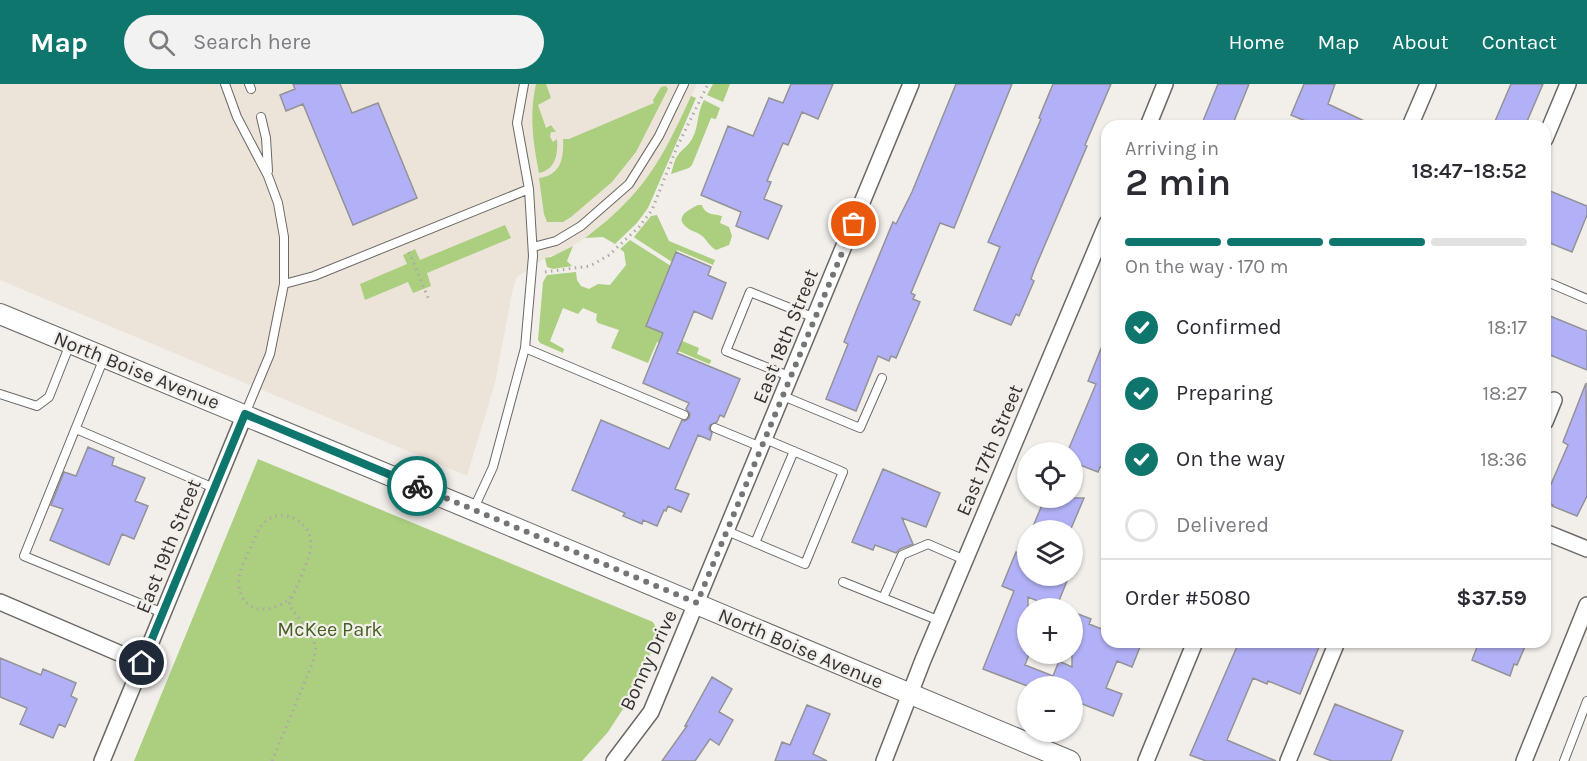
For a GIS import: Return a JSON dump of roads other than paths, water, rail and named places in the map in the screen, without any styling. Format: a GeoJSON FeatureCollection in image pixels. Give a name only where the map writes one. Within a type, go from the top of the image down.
{"type":"FeatureCollection","features":[{"type":"Feature","properties":{"kind":"street","name":"East 18th Street"},"geometry":{"type":"LineString","coordinates":[[697,603],[911,84]]}},
{"type":"Feature","properties":{"kind":"street"},"geometry":{"type":"LineString","coordinates":[[1150,120],[1165,84]]}},
{"type":"Feature","properties":{"kind":"street"},"geometry":{"type":"LineString","coordinates":[[1413,120],[1428,84]]}},
{"type":"Feature","properties":{"kind":"street"},"geometry":{"type":"LineString","coordinates":[[1551,125],[1568,84]]}},
{"type":"Feature","properties":{"kind":"street","name":"East 17th Street"},"geometry":{"type":"LineString","coordinates":[[884,761],[909,694],[1101,237]]}},
{"type":"Feature","properties":{"kind":"street","name":"North Boise Avenue"},"geometry":{"type":"LineString","coordinates":[[0,314],[245,414],[1070,761]]}},
{"type":"Feature","properties":{"kind":"street"},"geometry":{"type":"LineString","coordinates":[[1551,408],[1554,400]]}},
{"type":"Feature","properties":{"kind":"street","name":"East 19th Street"},"geometry":{"type":"LineString","coordinates":[[102,761],[245,414]]}},
{"type":"Feature","properties":{"kind":"street"},"geometry":{"type":"LineString","coordinates":[[1551,534],[1587,549]]}},
{"type":"Feature","properties":{"kind":"street"},"geometry":{"type":"LineString","coordinates":[[0,602],[142,663]]}},
{"type":"Feature","properties":{"kind":"street","name":"Bonny Drive"},"geometry":{"type":"LineString","coordinates":[[614,761],[651,712],[697,603]]}},
{"type":"Feature","properties":{"kind":"street"},"geometry":{"type":"LineString","coordinates":[[1524,761],[1587,605]]}},
{"type":"Feature","properties":{"kind":"street"},"geometry":{"type":"LineString","coordinates":[[1146,761],[1193,648]]}},
{"type":"Feature","properties":{"kind":"street"},"geometry":{"type":"LineString","coordinates":[[1288,761],[1335,648]]}},
{"type":"Feature","properties":{"kind":"lane"},"geometry":{"type":"LineString","coordinates":[[225,84],[237,117],[268,176],[278,203],[284,237],[284,284],[270,354],[245,414]]}},
{"type":"Feature","properties":{"kind":"lane"},"geometry":{"type":"LineString","coordinates":[[473,510],[493,467],[525,348],[533,247],[529,189],[517,123],[524,84]]}},
{"type":"Feature","properties":{"kind":"lane"},"geometry":{"type":"LineString","coordinates":[[533,247],[556,241],[582,226],[629,184],[659,136],[684,84]]}},
{"type":"Feature","properties":{"kind":"lane"},"geometry":{"type":"LineString","coordinates":[[261,117],[266,138],[268,176]]}},
{"type":"Feature","properties":{"kind":"lane"},"geometry":{"type":"LineString","coordinates":[[284,284],[314,276],[529,189]]}},
{"type":"Feature","properties":{"kind":"lane"},"geometry":{"type":"LineString","coordinates":[[1551,284],[1587,299]]}},
{"type":"Feature","properties":{"kind":"lane"},"geometry":{"type":"LineString","coordinates":[[790,377],[726,351],[750,292],[815,318]]}},
{"type":"Feature","properties":{"kind":"lane"},"geometry":{"type":"LineString","coordinates":[[0,394],[37,406],[48,397],[70,342]]}},
{"type":"Feature","properties":{"kind":"lane"},"geometry":{"type":"LineString","coordinates":[[525,348],[684,415]]}},
{"type":"Feature","properties":{"kind":"lane"},"geometry":{"type":"LineString","coordinates":[[105,357],[24,556],[163,613]]}},
{"type":"Feature","properties":{"kind":"lane"},"geometry":{"type":"LineString","coordinates":[[783,396],[860,428],[882,378]]}},
{"type":"Feature","properties":{"kind":"lane"},"geometry":{"type":"LineString","coordinates":[[715,428],[794,451],[843,472],[805,564],[727,531]]}},
{"type":"Feature","properties":{"kind":"lane"},"geometry":{"type":"LineString","coordinates":[[76,429],[214,488]]}},
{"type":"Feature","properties":{"kind":"lane"},"geometry":{"type":"LineString","coordinates":[[755,543],[794,451]]}},
{"type":"Feature","properties":{"kind":"lane"},"geometry":{"type":"LineString","coordinates":[[883,598],[902,555],[928,544],[965,560]]}},
{"type":"Feature","properties":{"kind":"lane"},"geometry":{"type":"LineString","coordinates":[[843,582],[940,621]]}},
{"type":"Feature","properties":{"kind":"lane"},"geometry":{"type":"LineString","coordinates":[[1564,761],[1587,701]]}},
{"type":"Feature","properties":{"kind":"park label","name":"McKee Park"},"geometry":{"type":"Point","coordinates":[330,629]}}]}
